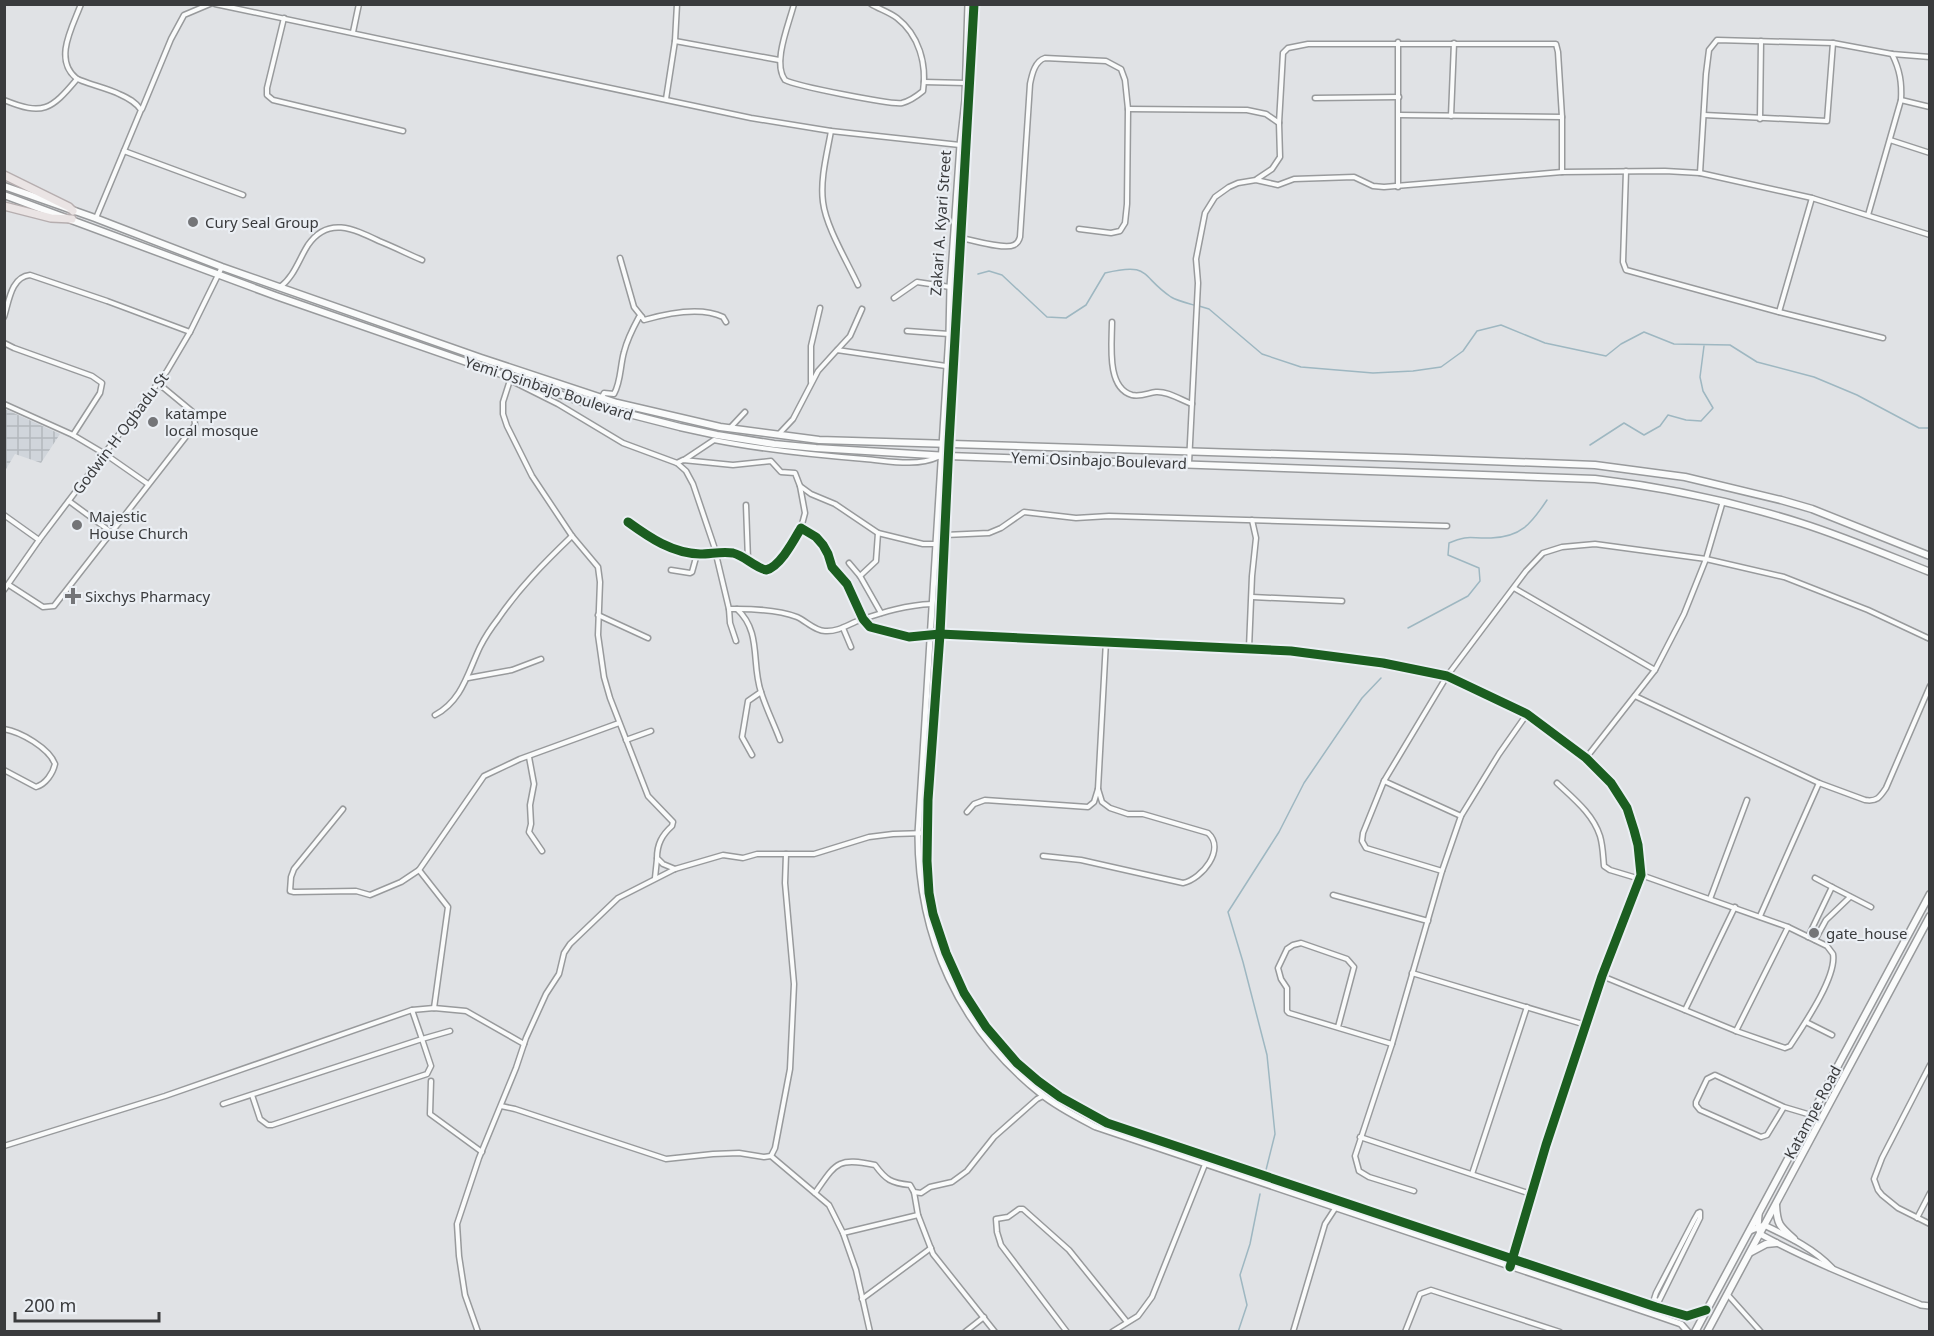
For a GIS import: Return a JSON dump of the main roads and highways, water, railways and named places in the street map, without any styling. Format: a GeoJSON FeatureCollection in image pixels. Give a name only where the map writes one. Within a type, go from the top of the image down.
{"type":"FeatureCollection","features":[{"type":"Feature","properties":{"kind":"highway"},"geometry":{"type":"LineString","coordinates":[[4,175],[73,211]]}},
{"type":"Feature","properties":{"kind":"highway"},"geometry":{"type":"LineString","coordinates":[[4,206],[51,218],[72,219]]}},
{"type":"Feature","properties":{"kind":"main road","name":"Yemi Osinbajo Boulevard"},"geometry":{"type":"LineString","coordinates":[[4,186],[398,330],[601,398],[682,419],[819,440],[1595,465],[1685,477],[1791,503],[1812,509],[1929,556]]}},
{"type":"Feature","properties":{"kind":"main road","name":"Yemi Osinbajo Boulevard"},"geometry":{"type":"LineString","coordinates":[[4,195],[276,296],[582,402],[717,435],[816,448],[945,455],[1595,480],[1643,485],[1723,501],[1802,523],[1929,572]]}},
{"type":"Feature","properties":{"kind":"main road"},"geometry":{"type":"LineString","coordinates":[[1889,555],[1894,541]]}},
{"type":"Feature","properties":{"kind":"main road","name":"Katampe Road"},"geometry":{"type":"LineString","coordinates":[[1695,1332],[1929,894]]}},
{"type":"Feature","properties":{"kind":"main road","name":"Katampe Road"},"geometry":{"type":"LineString","coordinates":[[1707,1332],[1929,916]]}},
{"type":"Feature","properties":{"kind":"main road"},"geometry":{"type":"LineString","coordinates":[[1776,1204],[1780,1227],[1794,1239]]}},
{"type":"Feature","properties":{"kind":"main road"},"geometry":{"type":"LineString","coordinates":[[1749,1255],[1758,1247],[1776,1243]]}},
{"type":"Feature","properties":{"kind":"waterway"},"geometry":{"type":"LineString","coordinates":[[978,274],[989,271],[1002,275],[1047,317],[1066,318],[1086,305],[1105,273],[1130,269],[1144,273],[1171,297],[1194,305]]}},
{"type":"Feature","properties":{"kind":"waterway"},"geometry":{"type":"LineString","coordinates":[[1199,306],[1209,309],[1262,354],[1301,367],[1373,373],[1441,367],[1463,351],[1477,331],[1501,325],[1545,343],[1606,356],[1621,344],[1644,332],[1674,344],[1730,345],[1757,362],[1814,377],[1857,395],[1919,428],[1930,428]]}},
{"type":"Feature","properties":{"kind":"waterway"},"geometry":{"type":"LineString","coordinates":[[1590,445],[1624,423],[1644,435],[1660,426],[1668,415],[1701,421],[1713,408],[1703,391],[1700,377],[1704,346]]}},
{"type":"Feature","properties":{"kind":"waterway"},"geometry":{"type":"LineString","coordinates":[[1408,628],[1468,596],[1480,581],[1479,568],[1448,555],[1449,543],[1466,538],[1501,537],[1518,532],[1536,516],[1547,500]]}},
{"type":"Feature","properties":{"kind":"waterway"},"geometry":{"type":"LineString","coordinates":[[1266,1170],[1275,1134],[1267,1055],[1228,912],[1279,832],[1304,783],[1362,698],[1381,678]]}},
{"type":"Feature","properties":{"kind":"waterway"},"geometry":{"type":"LineString","coordinates":[[1238,1332],[1247,1305],[1240,1275],[1250,1244],[1260,1194]]}},
{"type":"Feature","properties":{"kind":"place","name":"Cury Seal Group"},"geometry":{"type":"Point","coordinates":[193,222]}},
{"type":"Feature","properties":{"kind":"place","name":"katampe local mosque"},"geometry":{"type":"Point","coordinates":[153,422]}},
{"type":"Feature","properties":{"kind":"place","name":"Majestic House Church"},"geometry":{"type":"Point","coordinates":[77,525]}},
{"type":"Feature","properties":{"kind":"place","name":"Sixchys Pharmacy"},"geometry":{"type":"Point","coordinates":[73,596]}},
{"type":"Feature","properties":{"kind":"place","name":"gate_house"},"geometry":{"type":"Point","coordinates":[1814,933]}}]}
